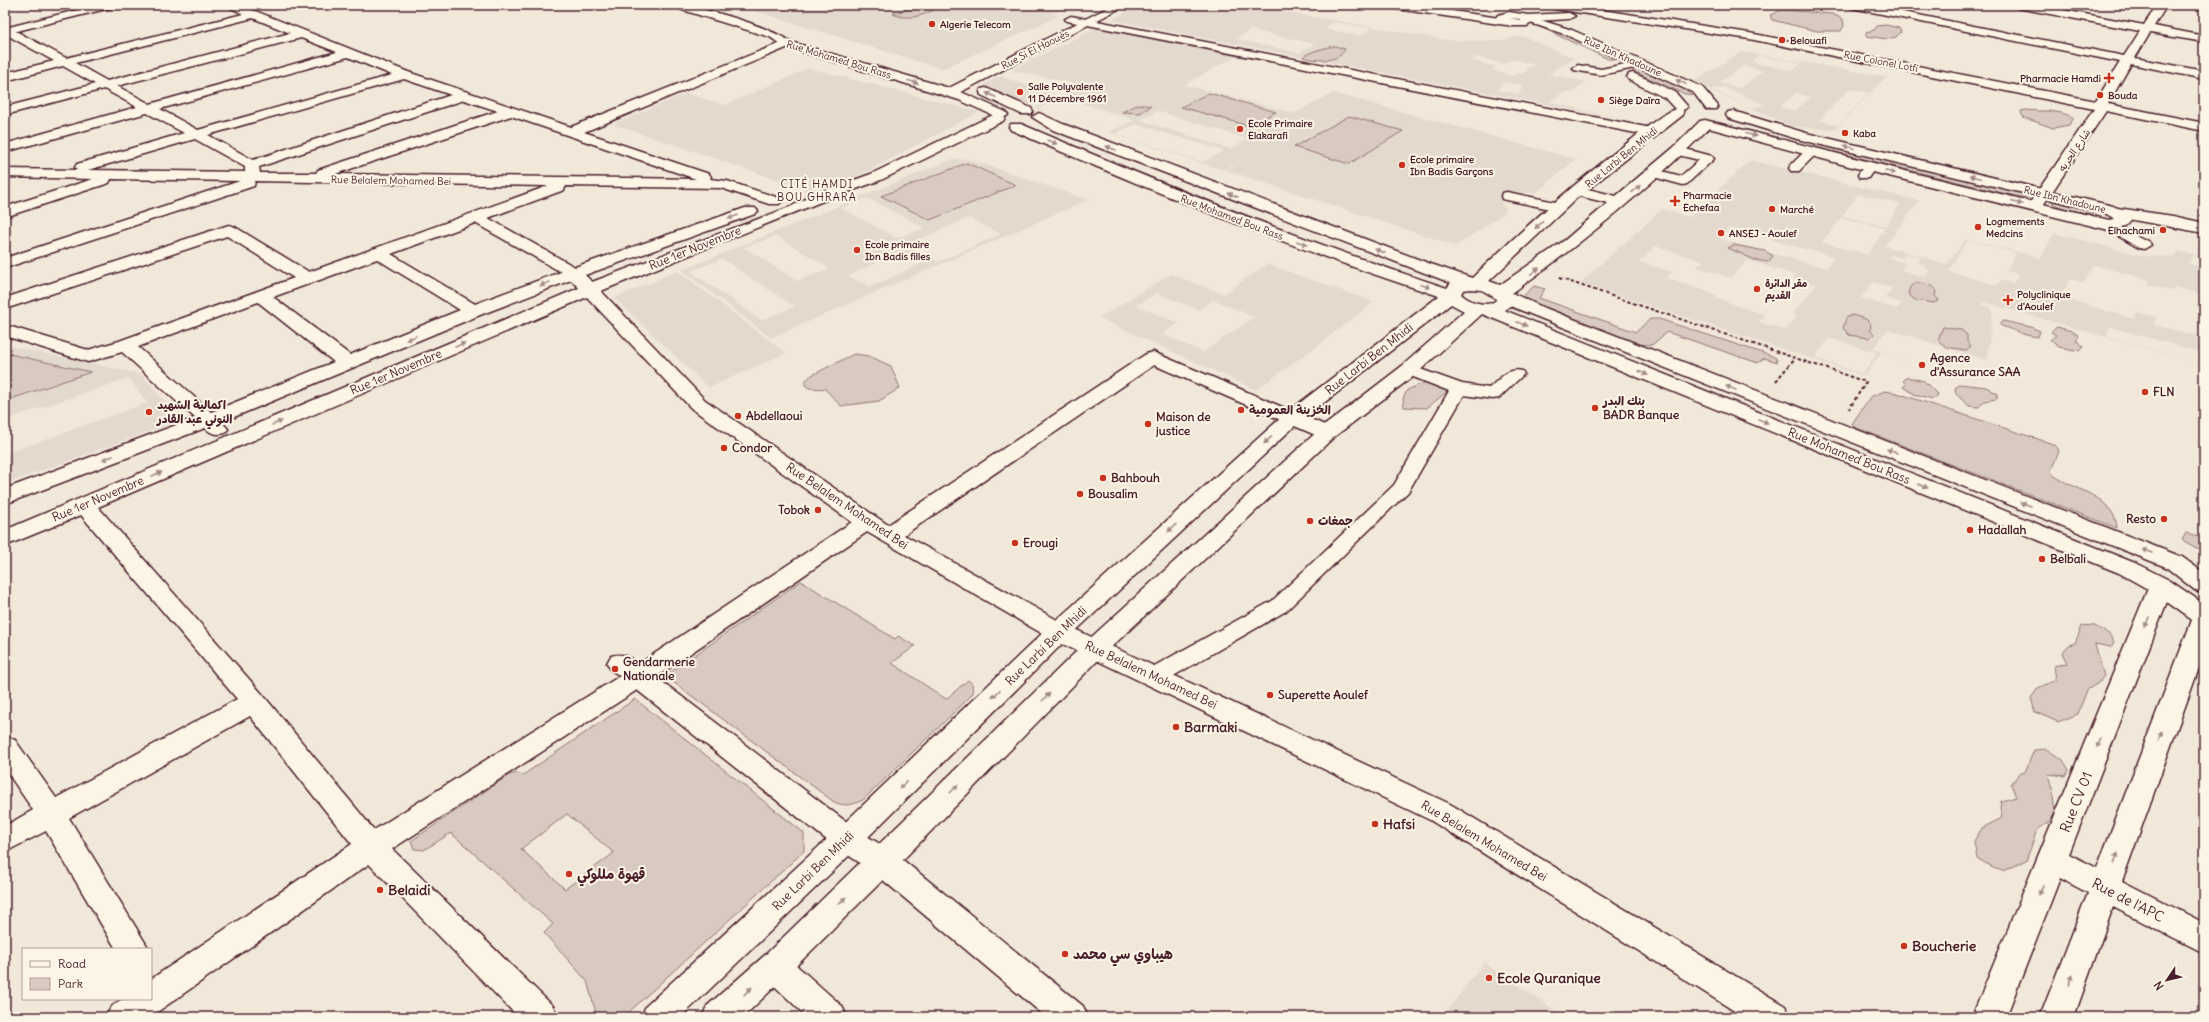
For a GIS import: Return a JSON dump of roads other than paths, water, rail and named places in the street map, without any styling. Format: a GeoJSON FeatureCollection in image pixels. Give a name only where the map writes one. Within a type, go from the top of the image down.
{"type":"FeatureCollection","features":[{"type":"Feature","properties":{"kind":"street"},"geometry":{"type":"LineString","coordinates":[[6,29],[86,5]]}},
{"type":"Feature","properties":{"kind":"street"},"geometry":{"type":"LineString","coordinates":[[6,29],[110,5]]}},
{"type":"Feature","properties":{"kind":"street"},"geometry":{"type":"LineString","coordinates":[[230,5],[404,75],[722,184]]}},
{"type":"Feature","properties":{"kind":"street","name":"Rue Mohamed Bou Rass"},"geometry":{"type":"LineString","coordinates":[[677,5],[774,35],[788,44],[935,88],[965,85],[980,90],[1058,127],[1466,287]]}},
{"type":"Feature","properties":{"kind":"street","name":"Rue Mohamed Bou Rass"},"geometry":{"type":"LineString","coordinates":[[704,5],[950,87],[964,97],[999,116],[1001,123],[1014,127],[1232,218],[1402,280],[1466,287],[1488,286],[1534,310],[1836,429],[2168,574],[2204,616]]}},
{"type":"Feature","properties":{"kind":"street","name":"Rue Si El Haouès"},"geometry":{"type":"LineString","coordinates":[[950,87],[1071,19],[1099,5]]}},
{"type":"Feature","properties":{"kind":"street","name":"Rue Ibn Khadoune"},"geometry":{"type":"LineString","coordinates":[[1390,5],[1516,17],[1551,13],[1640,64],[1698,90],[1711,106],[1733,115],[1802,136],[2044,194],[2113,219]]}},
{"type":"Feature","properties":{"kind":"street","name":"Rue Ibn Khadoune"},"geometry":{"type":"LineString","coordinates":[[1443,5],[1516,17],[1544,37]]}},
{"type":"Feature","properties":{"kind":"street"},"geometry":{"type":"LineString","coordinates":[[1852,5],[2204,76]]}},
{"type":"Feature","properties":{"kind":"street"},"geometry":{"type":"LineString","coordinates":[[2018,5],[2204,39]]}},
{"type":"Feature","properties":{"kind":"street","name":"شارع الحريه"},"geometry":{"type":"LineString","coordinates":[[2034,207],[2101,108],[2103,99],[2162,5]]}},
{"type":"Feature","properties":{"kind":"street"},"geometry":{"type":"LineString","coordinates":[[2196,5],[2204,6]]}},
{"type":"Feature","properties":{"kind":"street","name":"Rue Si El Haouès"},"geometry":{"type":"LineString","coordinates":[[965,85],[1088,22],[1115,6]]}},
{"type":"Feature","properties":{"kind":"street","name":"Rue Colonel Lotfi"},"geometry":{"type":"LineString","coordinates":[[1516,17],[1551,13],[1674,29],[1861,60],[2101,108],[2204,126]]}},
{"type":"Feature","properties":{"kind":"street"},"geometry":{"type":"LineString","coordinates":[[5,77],[253,14]]}},
{"type":"Feature","properties":{"kind":"street"},"geometry":{"type":"LineString","coordinates":[[1071,19],[1651,132]]}},
{"type":"Feature","properties":{"kind":"street"},"geometry":{"type":"LineString","coordinates":[[6,29],[106,84],[145,108],[197,135],[257,173]]}},
{"type":"Feature","properties":{"kind":"street"},"geometry":{"type":"LineString","coordinates":[[5,111],[301,34]]}},
{"type":"Feature","properties":{"kind":"street"},"geometry":{"type":"LineString","coordinates":[[571,132],[806,38]]}},
{"type":"Feature","properties":{"kind":"street"},"geometry":{"type":"LineString","coordinates":[[5,148],[348,53]]}},
{"type":"Feature","properties":{"kind":"street","name":"Rue Ibn Khadoune"},"geometry":{"type":"LineString","coordinates":[[1595,59],[1670,95],[1680,110],[1690,120],[1710,124],[1811,152],[1867,171],[2034,207],[2113,219]]}},
{"type":"Feature","properties":{"kind":"street"},"geometry":{"type":"LineString","coordinates":[[59,174],[404,75]]}},
{"type":"Feature","properties":{"kind":"street"},"geometry":{"type":"LineString","coordinates":[[5,263],[257,173],[462,96]]}},
{"type":"Feature","properties":{"kind":"street"},"geometry":{"type":"LineString","coordinates":[[1680,110],[1690,105],[1711,106]]}},
{"type":"Feature","properties":{"kind":"street","name":"Rue Larbi Ben Mhidi"},"geometry":{"type":"LineString","coordinates":[[658,1017],[847,839],[1059,632],[1291,419],[1466,287],[1578,191],[1680,110]]}},
{"type":"Feature","properties":{"kind":"street"},"geometry":{"type":"LineString","coordinates":[[784,205],[818,198],[876,177],[1012,111],[1033,114],[1040,119],[1034,124],[1014,127],[940,147]]}},
{"type":"Feature","properties":{"kind":"street"},"geometry":{"type":"LineString","coordinates":[[306,178],[510,112]]}},
{"type":"Feature","properties":{"kind":"street"},"geometry":{"type":"LineString","coordinates":[[719,1017],[775,966],[882,861],[1094,649],[1327,433],[1409,370],[1482,309],[1502,305],[1506,299],[1504,294],[1620,202],[1710,124],[1729,123],[1733,121],[1733,115]]}},
{"type":"Feature","properties":{"kind":"street"},"geometry":{"type":"LineString","coordinates":[[1790,146],[1802,136]]}},
{"type":"Feature","properties":{"kind":"street","name":"Rue Belalem Mohamed Bei"},"geometry":{"type":"LineString","coordinates":[[5,173],[120,175],[257,173],[306,178],[722,184],[784,205]]}},
{"type":"Feature","properties":{"kind":"street"},"geometry":{"type":"LineString","coordinates":[[5,212],[120,175]]}},
{"type":"Feature","properties":{"kind":"street"},"geometry":{"type":"LineString","coordinates":[[5,330],[88,356],[125,345],[380,254],[572,182]]}},
{"type":"Feature","properties":{"kind":"street"},"geometry":{"type":"LineString","coordinates":[[1578,191],[1620,202]]}},
{"type":"Feature","properties":{"kind":"street","name":"Rue 1er Novembre"},"geometry":{"type":"LineString","coordinates":[[5,497],[209,420],[350,364],[474,311],[574,273],[784,205]]}},
{"type":"Feature","properties":{"kind":"street","name":"Rue 1er Novembre"},"geometry":{"type":"LineString","coordinates":[[5,539],[591,289],[625,277],[784,205]]}},
{"type":"Feature","properties":{"kind":"street"},"geometry":{"type":"LineString","coordinates":[[1232,218],[1260,205]]}},
{"type":"Feature","properties":{"kind":"street","name":"Rue Belalem Mohamed Bei"},"geometry":{"type":"LineString","coordinates":[[477,218],[574,273],[591,289],[698,404],[888,536],[1059,632],[1155,676],[1440,812],[1773,1017]]}},
{"type":"Feature","properties":{"kind":"street"},"geometry":{"type":"LineString","coordinates":[[2113,219],[2173,221],[2204,228]]}},
{"type":"Feature","properties":{"kind":"street"},"geometry":{"type":"LineString","coordinates":[[5,304],[229,230],[308,279]]}},
{"type":"Feature","properties":{"kind":"street"},"geometry":{"type":"LineString","coordinates":[[380,254],[474,311]]}},
{"type":"Feature","properties":{"kind":"street"},"geometry":{"type":"LineString","coordinates":[[608,261],[625,277]]}},
{"type":"Feature","properties":{"kind":"street","name":"Rue Mohamed Bou Rass"},"geometry":{"type":"LineString","coordinates":[[1466,287],[1461,303],[1482,309],[2120,565],[2168,574],[2204,585]]}},
{"type":"Feature","properties":{"kind":"street"},"geometry":{"type":"LineString","coordinates":[[261,296],[350,364]]}},
{"type":"Feature","properties":{"kind":"street"},"geometry":{"type":"LineString","coordinates":[[125,345],[232,442]]}},
{"type":"Feature","properties":{"kind":"street"},"geometry":{"type":"LineString","coordinates":[[888,536],[1153,358],[1291,419],[1327,433]]}},
{"type":"Feature","properties":{"kind":"street"},"geometry":{"type":"LineString","coordinates":[[84,505],[254,702],[371,847],[541,1017]]}},
{"type":"Feature","properties":{"kind":"street"},"geometry":{"type":"LineString","coordinates":[[153,992],[371,847],[629,670],[867,522]]}},
{"type":"Feature","properties":{"kind":"street","name":"Rue CV 01"},"geometry":{"type":"LineString","coordinates":[[1988,1017],[2168,574]]}},
{"type":"Feature","properties":{"kind":"street"},"geometry":{"type":"LineString","coordinates":[[2057,1017],[2204,620]]}},
{"type":"Feature","properties":{"kind":"street"},"geometry":{"type":"LineString","coordinates":[[629,670],[847,839],[882,861],[1071,1017]]}},
{"type":"Feature","properties":{"kind":"street"},"geometry":{"type":"LineString","coordinates":[[5,840],[254,702]]}},
{"type":"Feature","properties":{"kind":"street"},"geometry":{"type":"LineString","coordinates":[[5,747],[52,815],[132,948]]}},
{"type":"Feature","properties":{"kind":"street","name":"Rue de l'APC"},"geometry":{"type":"LineString","coordinates":[[2053,860],[2204,939]]}},
{"type":"Feature","properties":{"kind":"street"},"geometry":{"type":"LineString","coordinates":[[775,966],[830,1017]]}},
{"type":"Feature","properties":{"kind":"street"},"geometry":{"type":"LineString","coordinates":[[123,1017],[143,1000]]}},
{"type":"Feature","properties":{"kind":"lane"},"geometry":{"type":"LineString","coordinates":[[1578,68],[1598,72],[1640,64]]}},
{"type":"Feature","properties":{"kind":"lane"},"geometry":{"type":"LineString","coordinates":[[1654,173],[1683,181],[1708,160],[1678,152]]}},
{"type":"Feature","properties":{"kind":"lane"},"geometry":{"type":"LineString","coordinates":[[1795,168],[1811,152]]}},
{"type":"Feature","properties":{"kind":"lane"},"geometry":{"type":"LineString","coordinates":[[1507,196],[1560,207]]}},
{"type":"Feature","properties":{"kind":"lane"},"geometry":{"type":"LineString","coordinates":[[2113,219],[2144,245]]}},
{"type":"Feature","properties":{"kind":"lane"},"geometry":{"type":"LineString","coordinates":[[1409,370],[1460,389],[1493,394],[1516,374]]}},
{"type":"Feature","properties":{"kind":"lane"},"geometry":{"type":"LineString","coordinates":[[1155,676],[1279,606],[1401,488],[1460,389]]}},
{"type":"Feature","properties":{"kind":"place","name":"Algerie Telecom"},"geometry":{"type":"Point","coordinates":[932,24]}},
{"type":"Feature","properties":{"kind":"place","name":"Belouafi"},"geometry":{"type":"Point","coordinates":[1782,40]}},
{"type":"Feature","properties":{"kind":"place","name":"Pharmacie Hamdi"},"geometry":{"type":"Point","coordinates":[2109,78]}},
{"type":"Feature","properties":{"kind":"place","name":"Salle Polyvalente 11 Décembre 1961"},"geometry":{"type":"Point","coordinates":[1020,92]}},
{"type":"Feature","properties":{"kind":"place","name":"Bouda"},"geometry":{"type":"Point","coordinates":[2100,95]}},
{"type":"Feature","properties":{"kind":"place","name":"Siège Daïra"},"geometry":{"type":"Point","coordinates":[1601,100]}},
{"type":"Feature","properties":{"kind":"place","name":"Ecole Primaire Elakarafi"},"geometry":{"type":"Point","coordinates":[1240,129]}},
{"type":"Feature","properties":{"kind":"place","name":"Kaba"},"geometry":{"type":"Point","coordinates":[1845,133]}},
{"type":"Feature","properties":{"kind":"place","name":"Ecole primaire Ibn Badis Garçons"},"geometry":{"type":"Point","coordinates":[1402,165]}},
{"type":"Feature","properties":{"kind":"place","name":"Pharmacie Echefaa"},"geometry":{"type":"Point","coordinates":[1675,201]}},
{"type":"Feature","properties":{"kind":"place","name":"Marché"},"geometry":{"type":"Point","coordinates":[1772,209]}},
{"type":"Feature","properties":{"kind":"place","name":"Logmements Medcins"},"geometry":{"type":"Point","coordinates":[1978,227]}},
{"type":"Feature","properties":{"kind":"place","name":"Elhachami"},"geometry":{"type":"Point","coordinates":[2163,230]}},
{"type":"Feature","properties":{"kind":"place","name":"ANSEJ - Aoulef"},"geometry":{"type":"Point","coordinates":[1721,233]}},
{"type":"Feature","properties":{"kind":"place","name":"Ecole primaire Ibn Badis filles"},"geometry":{"type":"Point","coordinates":[857,250]}},
{"type":"Feature","properties":{"kind":"place","name":"مقر الدائرة القديم"},"geometry":{"type":"Point","coordinates":[1757,289]}},
{"type":"Feature","properties":{"kind":"place","name":"Polyclinique d'Aoulef"},"geometry":{"type":"Point","coordinates":[2008,300]}},
{"type":"Feature","properties":{"kind":"place","name":"Agence d'Assurance SAA"},"geometry":{"type":"Point","coordinates":[1922,365]}},
{"type":"Feature","properties":{"kind":"place","name":"FLN"},"geometry":{"type":"Point","coordinates":[2145,392]}},
{"type":"Feature","properties":{"kind":"place","name":"بنك البدر BADR Banque"},"geometry":{"type":"Point","coordinates":[1595,408]}},
{"type":"Feature","properties":{"kind":"place","name":"الخزينة العمومية"},"geometry":{"type":"Point","coordinates":[1241,410]}},
{"type":"Feature","properties":{"kind":"place","name":"اكمالية الشهيد النوني عبد القادر"},"geometry":{"type":"Point","coordinates":[149,412]}},
{"type":"Feature","properties":{"kind":"place","name":"Abdellaoui"},"geometry":{"type":"Point","coordinates":[738,416]}},
{"type":"Feature","properties":{"kind":"place","name":"Maison de justice"},"geometry":{"type":"Point","coordinates":[1148,424]}},
{"type":"Feature","properties":{"kind":"place","name":"Condor"},"geometry":{"type":"Point","coordinates":[724,448]}},
{"type":"Feature","properties":{"kind":"place","name":"Bahbouh"},"geometry":{"type":"Point","coordinates":[1103,478]}},
{"type":"Feature","properties":{"kind":"place","name":"Bousalim"},"geometry":{"type":"Point","coordinates":[1080,494]}},
{"type":"Feature","properties":{"kind":"place","name":"Tobok"},"geometry":{"type":"Point","coordinates":[818,510]}},
{"type":"Feature","properties":{"kind":"place","name":"Resto"},"geometry":{"type":"Point","coordinates":[2164,519]}},
{"type":"Feature","properties":{"kind":"place","name":"جمغات"},"geometry":{"type":"Point","coordinates":[1310,521]}},
{"type":"Feature","properties":{"kind":"place","name":"Hadallah"},"geometry":{"type":"Point","coordinates":[1970,530]}},
{"type":"Feature","properties":{"kind":"place","name":"Erougi"},"geometry":{"type":"Point","coordinates":[1015,543]}},
{"type":"Feature","properties":{"kind":"place","name":"Belbali"},"geometry":{"type":"Point","coordinates":[2042,559]}},
{"type":"Feature","properties":{"kind":"place","name":"Gendarmerie Nationale"},"geometry":{"type":"Point","coordinates":[615,669]}},
{"type":"Feature","properties":{"kind":"place","name":"Superette Aoulef"},"geometry":{"type":"Point","coordinates":[1270,695]}},
{"type":"Feature","properties":{"kind":"place","name":"Barmaki"},"geometry":{"type":"Point","coordinates":[1176,727]}},
{"type":"Feature","properties":{"kind":"place","name":"Hafsi"},"geometry":{"type":"Point","coordinates":[1375,824]}},
{"type":"Feature","properties":{"kind":"place","name":"قهوة مللوكي"},"geometry":{"type":"Point","coordinates":[569,874]}},
{"type":"Feature","properties":{"kind":"place","name":"Belaidi"},"geometry":{"type":"Point","coordinates":[380,890]}},
{"type":"Feature","properties":{"kind":"place","name":"Boucherie"},"geometry":{"type":"Point","coordinates":[1904,946]}},
{"type":"Feature","properties":{"kind":"place","name":"هيباوي سي محمد"},"geometry":{"type":"Point","coordinates":[1065,954]}},
{"type":"Feature","properties":{"kind":"place","name":"Ecole Quranique"},"geometry":{"type":"Point","coordinates":[1489,978]}},
{"type":"Feature","properties":{"kind":"district","name":"CITÉ HAMDI BOU GHRARA"},"geometry":{"type":"Point","coordinates":[817,190]}}]}
